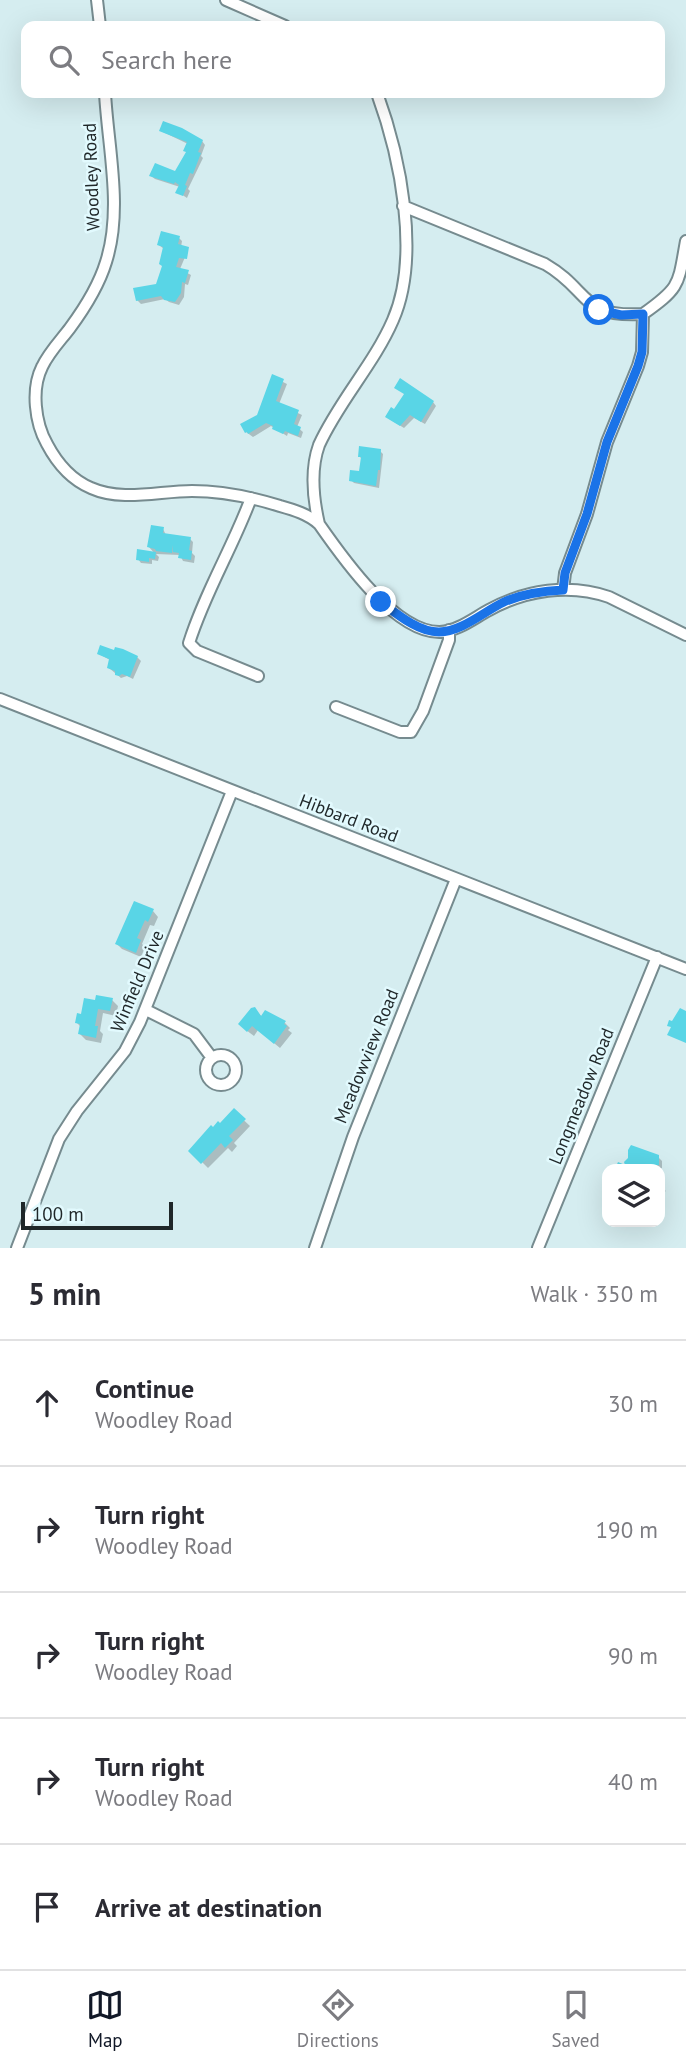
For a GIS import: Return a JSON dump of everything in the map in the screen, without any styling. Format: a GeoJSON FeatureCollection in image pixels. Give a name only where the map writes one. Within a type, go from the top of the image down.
{"type":"FeatureCollection","features":[{"type":"Feature","properties":{"kind":"street"},"geometry":{"type":"LineString","coordinates":[[97,0],[99,21]]}},
{"type":"Feature","properties":{"kind":"street"},"geometry":{"type":"LineString","coordinates":[[226,0],[274,21]]}},
{"type":"Feature","properties":{"kind":"street","name":"Woodley Road"},"geometry":{"type":"LineString","coordinates":[[106,98],[113,203],[110,245],[106,262],[89,298],[43,364],[39,374],[37,408],[44,440],[62,467],[88,487],[100,492],[124,495],[192,491],[251,498],[301,513],[319,523],[381,602],[429,631],[449,630]]}},
{"type":"Feature","properties":{"kind":"street","name":"Woodley Road"},"geometry":{"type":"LineString","coordinates":[[319,523],[313,486],[316,454],[328,425],[393,320],[403,286],[406,259],[403,206],[395,152],[379,98]]}},
{"type":"Feature","properties":{"kind":"street"},"geometry":{"type":"LineString","coordinates":[[403,206],[545,264],[558,271],[599,310],[621,315],[643,314],[667,297],[676,286],[686,241]]}},
{"type":"Feature","properties":{"kind":"street"},"geometry":{"type":"LineString","coordinates":[[563,590],[565,573],[587,514],[607,442],[640,359],[643,314]]}},
{"type":"Feature","properties":{"kind":"street"},"geometry":{"type":"LineString","coordinates":[[251,498],[239,531],[212,581],[189,643],[197,651],[258,676]]}},
{"type":"Feature","properties":{"kind":"street"},"geometry":{"type":"LineString","coordinates":[[336,707],[400,732],[411,732],[423,711],[449,640],[449,630],[466,624],[507,601],[526,595],[563,590],[597,592],[686,635]]}},
{"type":"Feature","properties":{"kind":"street","name":"Hibbard Road"},"geometry":{"type":"LineString","coordinates":[[0,699],[686,969]]}},
{"type":"Feature","properties":{"kind":"street","name":"Winfield Drive"},"geometry":{"type":"LineString","coordinates":[[17,1248],[59,1139],[77,1111],[125,1051],[146,1010],[232,791]]}},
{"type":"Feature","properties":{"kind":"street","name":"Meadowview Road"},"geometry":{"type":"LineString","coordinates":[[315,1248],[353,1135],[456,879]]}},
{"type":"Feature","properties":{"kind":"street","name":"Longmeadow Road"},"geometry":{"type":"LineString","coordinates":[[538,1248],[657,957]]}},
{"type":"Feature","properties":{"kind":"street"},"geometry":{"type":"LineString","coordinates":[[146,1010],[194,1034],[212,1058]]}},
{"type":"Feature","properties":{"kind":"building"},"geometry":{"type":"Polygon","coordinates":[[[163,121],[203,140],[198,152],[201,153],[193,174],[190,173],[183,196],[175,193],[179,185],[175,182],[174,184],[149,176],[155,163],[175,171],[186,152],[183,151],[187,142],[159,131],[163,121]]]}},
{"type":"Feature","properties":{"kind":"building"},"geometry":{"type":"Polygon","coordinates":[[[161,231],[180,236],[178,244],[189,247],[187,259],[179,258],[176,267],[189,270],[185,283],[182,282],[181,293],[175,302],[164,300],[161,296],[136,301],[133,288],[156,284],[162,266],[159,264],[163,247],[157,245],[161,231]]]}},
{"type":"Feature","properties":{"kind":"building"},"geometry":{"type":"Polygon","coordinates":[[[272,374],[284,379],[276,401],[299,410],[294,424],[301,427],[298,436],[285,431],[283,434],[266,423],[248,434],[240,424],[257,415],[272,374]]]}},
{"type":"Feature","properties":{"kind":"building"},"geometry":{"type":"Polygon","coordinates":[[[400,378],[434,401],[421,422],[410,415],[400,426],[385,417],[404,394],[394,388],[400,378]]]}},
{"type":"Feature","properties":{"kind":"building"},"geometry":{"type":"Polygon","coordinates":[[[359,446],[381,449],[376,486],[349,481],[350,470],[359,471],[359,446]]]}},
{"type":"Feature","properties":{"kind":"building"},"geometry":{"type":"Polygon","coordinates":[[[151,525],[164,527],[163,533],[191,537],[191,560],[178,558],[179,553],[173,552],[173,545],[172,553],[147,547],[151,525]]]}},
{"type":"Feature","properties":{"kind":"building"},"geometry":{"type":"Polygon","coordinates":[[[137,549],[156,552],[155,559],[149,558],[149,562],[136,560],[137,549]]]}},
{"type":"Feature","properties":{"kind":"building"},"geometry":{"type":"Polygon","coordinates":[[[100,645],[114,650],[115,647],[123,649],[138,656],[130,677],[115,675],[115,671],[107,668],[109,659],[97,654],[100,645]]]}},
{"type":"Feature","properties":{"kind":"building"},"geometry":{"type":"Polygon","coordinates":[[[134,901],[154,909],[148,922],[145,920],[137,938],[141,940],[136,953],[115,944],[134,901]]]}},
{"type":"Feature","properties":{"kind":"building"},"geometry":{"type":"Polygon","coordinates":[[[96,995],[113,998],[110,1011],[98,1009],[96,1038],[78,1034],[80,1024],[75,1023],[77,1013],[81,1014],[84,998],[95,1000],[96,995]]]}},
{"type":"Feature","properties":{"kind":"building"},"geometry":{"type":"Polygon","coordinates":[[[255,1007],[261,1016],[265,1010],[286,1021],[284,1024],[287,1026],[274,1044],[252,1026],[247,1032],[238,1024],[251,1008],[255,1007]]]}},
{"type":"Feature","properties":{"kind":"building"},"geometry":{"type":"Polygon","coordinates":[[[680,1008],[686,1011],[686,1043],[667,1035],[671,1027],[667,1026],[669,1020],[672,1021],[680,1008]]]}},
{"type":"Feature","properties":{"kind":"building"},"geometry":{"type":"Polygon","coordinates":[[[234,1108],[246,1119],[229,1136],[233,1140],[225,1148],[221,1143],[201,1164],[188,1151],[211,1125],[213,1127],[218,1121],[220,1123],[234,1108]]]}},
{"type":"Feature","properties":{"kind":"building"},"geometry":{"type":"Polygon","coordinates":[[[631,1145],[659,1155],[659,1164],[625,1164],[631,1145]]]}},
{"type":"Feature","properties":{"kind":"route"},"geometry":{"type":"LineString","coordinates":[[381,602],[418,626],[440,632],[457,628],[507,601],[526,595],[563,590],[565,573],[587,514],[607,442],[627,397],[642,352],[643,314],[621,315],[599,310]]}}]}
